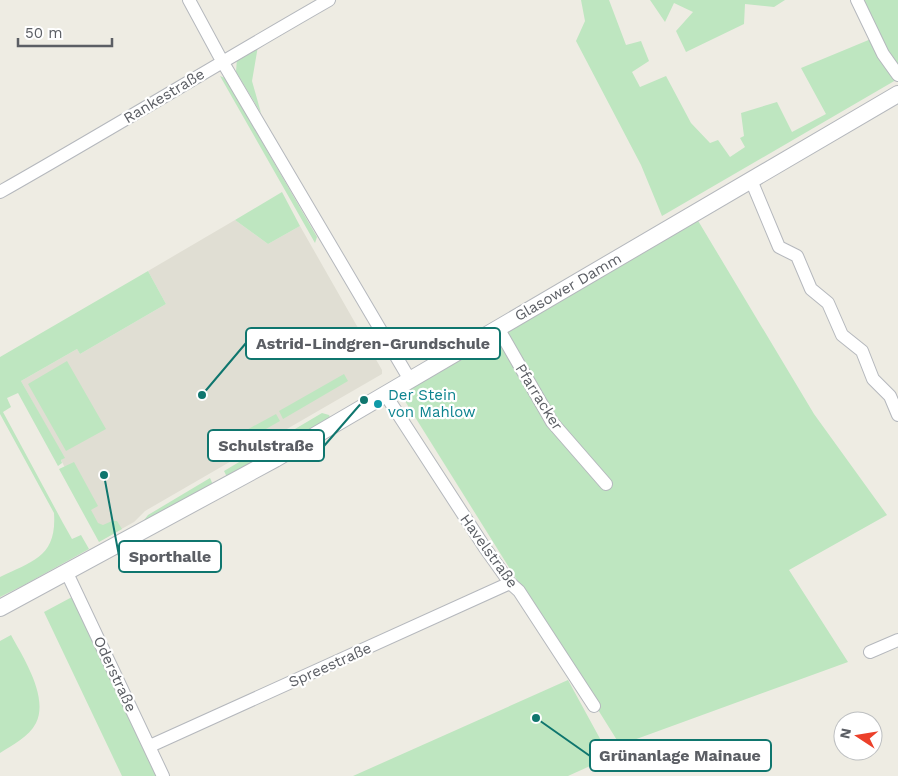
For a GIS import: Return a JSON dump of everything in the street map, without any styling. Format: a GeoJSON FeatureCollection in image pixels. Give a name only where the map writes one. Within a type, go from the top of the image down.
{"type":"FeatureCollection","features":[{"type":"Feature","properties":{"kind":"street"},"geometry":{"type":"LineString","coordinates":[[189,0],[222,61],[410,380]]}},
{"type":"Feature","properties":{"kind":"street","name":"Rankestraße"},"geometry":{"type":"LineString","coordinates":[[0,192],[82,146],[222,61],[329,0]]}},
{"type":"Feature","properties":{"kind":"street"},"geometry":{"type":"LineString","coordinates":[[857,0],[883,54],[898,75]]}},
{"type":"Feature","properties":{"kind":"street","name":"Glasower Damm"},"geometry":{"type":"LineString","coordinates":[[0,608],[275,459],[898,94]]}},
{"type":"Feature","properties":{"kind":"street"},"geometry":{"type":"LineString","coordinates":[[751,180],[779,247],[797,256],[811,289],[828,303],[842,335],[862,351],[873,379],[890,396],[898,415]]}},
{"type":"Feature","properties":{"kind":"street","name":"Pfarracker"},"geometry":{"type":"LineString","coordinates":[[498,328],[552,422],[606,484]]}},
{"type":"Feature","properties":{"kind":"street","name":"Havelstraße"},"geometry":{"type":"LineString","coordinates":[[385,394],[485,548],[510,583],[519,591],[594,706]]}},
{"type":"Feature","properties":{"kind":"street","name":"Oderstraße"},"geometry":{"type":"LineString","coordinates":[[67,573],[163,776]]}},
{"type":"Feature","properties":{"kind":"street","name":"Spreestraße"},"geometry":{"type":"LineString","coordinates":[[150,746],[510,583]]}},
{"type":"Feature","properties":{"kind":"street"},"geometry":{"type":"LineString","coordinates":[[870,652],[898,640]]}},
{"type":"Feature","properties":{"kind":"shaded area"},"geometry":{"type":"Polygon","coordinates":[[[235,220],[268,244],[300,226],[382,370],[382,374],[145,511],[134,522],[102,540],[61,460],[64,458],[21,381],[77,349],[80,354],[166,304],[148,271],[235,220]]]}},
{"type":"Feature","properties":{"kind":"green space"},"geometry":{"type":"Polygon","coordinates":[[[581,0],[609,0],[626,45],[641,41],[649,61],[632,72],[640,87],[666,76],[691,123],[710,143],[718,140],[730,157],[745,147],[740,138],[744,136],[741,113],[777,102],[792,132],[826,114],[801,68],[871,39],[896,80],[662,216],[641,165],[576,41],[585,21],[581,0]]]}},
{"type":"Feature","properties":{"kind":"green space"},"geometry":{"type":"Polygon","coordinates":[[[650,0],[785,0],[774,7],[745,4],[744,24],[686,52],[676,31],[693,12],[674,3],[665,22],[650,0]]]}},
{"type":"Feature","properties":{"kind":"green space"},"geometry":{"type":"Polygon","coordinates":[[[864,0],[898,0],[898,66],[887,53],[864,0]]]}},
{"type":"Feature","properties":{"kind":"green space"},"geometry":{"type":"Polygon","coordinates":[[[258,46],[252,81],[261,113],[236,72],[237,58],[258,46]]]}},
{"type":"Feature","properties":{"kind":"green space"},"geometry":{"type":"Polygon","coordinates":[[[220,76],[225,78],[317,237],[315,243],[220,76]]]}},
{"type":"Feature","properties":{"kind":"green space"},"geometry":{"type":"Polygon","coordinates":[[[282,192],[300,226],[268,244],[235,220],[282,192]]]}},
{"type":"Feature","properties":{"kind":"green space"},"geometry":{"type":"Polygon","coordinates":[[[697,219],[814,414],[887,515],[789,570],[848,662],[620,745],[400,393],[697,219]]]}},
{"type":"Feature","properties":{"kind":"green space"},"geometry":{"type":"Polygon","coordinates":[[[148,271],[166,304],[80,354],[77,349],[21,381],[65,458],[61,460],[62,463],[58,466],[18,393],[7,398],[11,407],[3,412],[63,523],[72,539],[81,535],[89,549],[0,597],[0,577],[32,561],[47,548],[54,528],[54,513],[0,414],[0,357],[148,271]]]}},
{"type":"Feature","properties":{"kind":"green space"},"geometry":{"type":"Polygon","coordinates":[[[67,361],[106,429],[66,451],[28,384],[67,361]]]}},
{"type":"Feature","properties":{"kind":"green space"},"geometry":{"type":"Polygon","coordinates":[[[344,374],[348,381],[283,419],[279,411],[344,374]]]}},
{"type":"Feature","properties":{"kind":"green space"},"geometry":{"type":"Polygon","coordinates":[[[322,413],[329,415],[331,420],[228,479],[224,471],[322,413]]]}},
{"type":"Feature","properties":{"kind":"green space"},"geometry":{"type":"Polygon","coordinates":[[[276,414],[280,421],[252,437],[241,433],[276,414]]]}},
{"type":"Feature","properties":{"kind":"green space"},"geometry":{"type":"Polygon","coordinates":[[[74,462],[98,506],[91,510],[98,523],[103,525],[117,521],[122,529],[99,542],[59,469],[74,462]]]}},
{"type":"Feature","properties":{"kind":"green space"},"geometry":{"type":"Polygon","coordinates":[[[210,478],[214,487],[138,528],[148,515],[210,478]]]}},
{"type":"Feature","properties":{"kind":"green space"},"geometry":{"type":"Polygon","coordinates":[[[72,597],[158,776],[122,776],[44,612],[72,597]]]}},
{"type":"Feature","properties":{"kind":"green space"},"geometry":{"type":"Polygon","coordinates":[[[11,635],[33,678],[39,701],[39,713],[33,728],[20,740],[0,753],[0,641],[11,635]]]}},
{"type":"Feature","properties":{"kind":"green space"},"geometry":{"type":"Polygon","coordinates":[[[568,680],[610,757],[568,776],[353,776],[568,680]]]}},
{"type":"Feature","properties":{"kind":"place","name":"Astrid-Lindgren-Grundschule"},"geometry":{"type":"Point","coordinates":[202,395]}},
{"type":"Feature","properties":{"kind":"place","name":"Schulstraße"},"geometry":{"type":"Point","coordinates":[364,400]}},
{"type":"Feature","properties":{"kind":"place","name":"Der Stein von Mahlow"},"geometry":{"type":"Point","coordinates":[378,404]}},
{"type":"Feature","properties":{"kind":"place","name":"Sporthalle"},"geometry":{"type":"Point","coordinates":[104,475]}},
{"type":"Feature","properties":{"kind":"place","name":"Grünanlage Mainaue"},"geometry":{"type":"Point","coordinates":[536,718]}}]}
